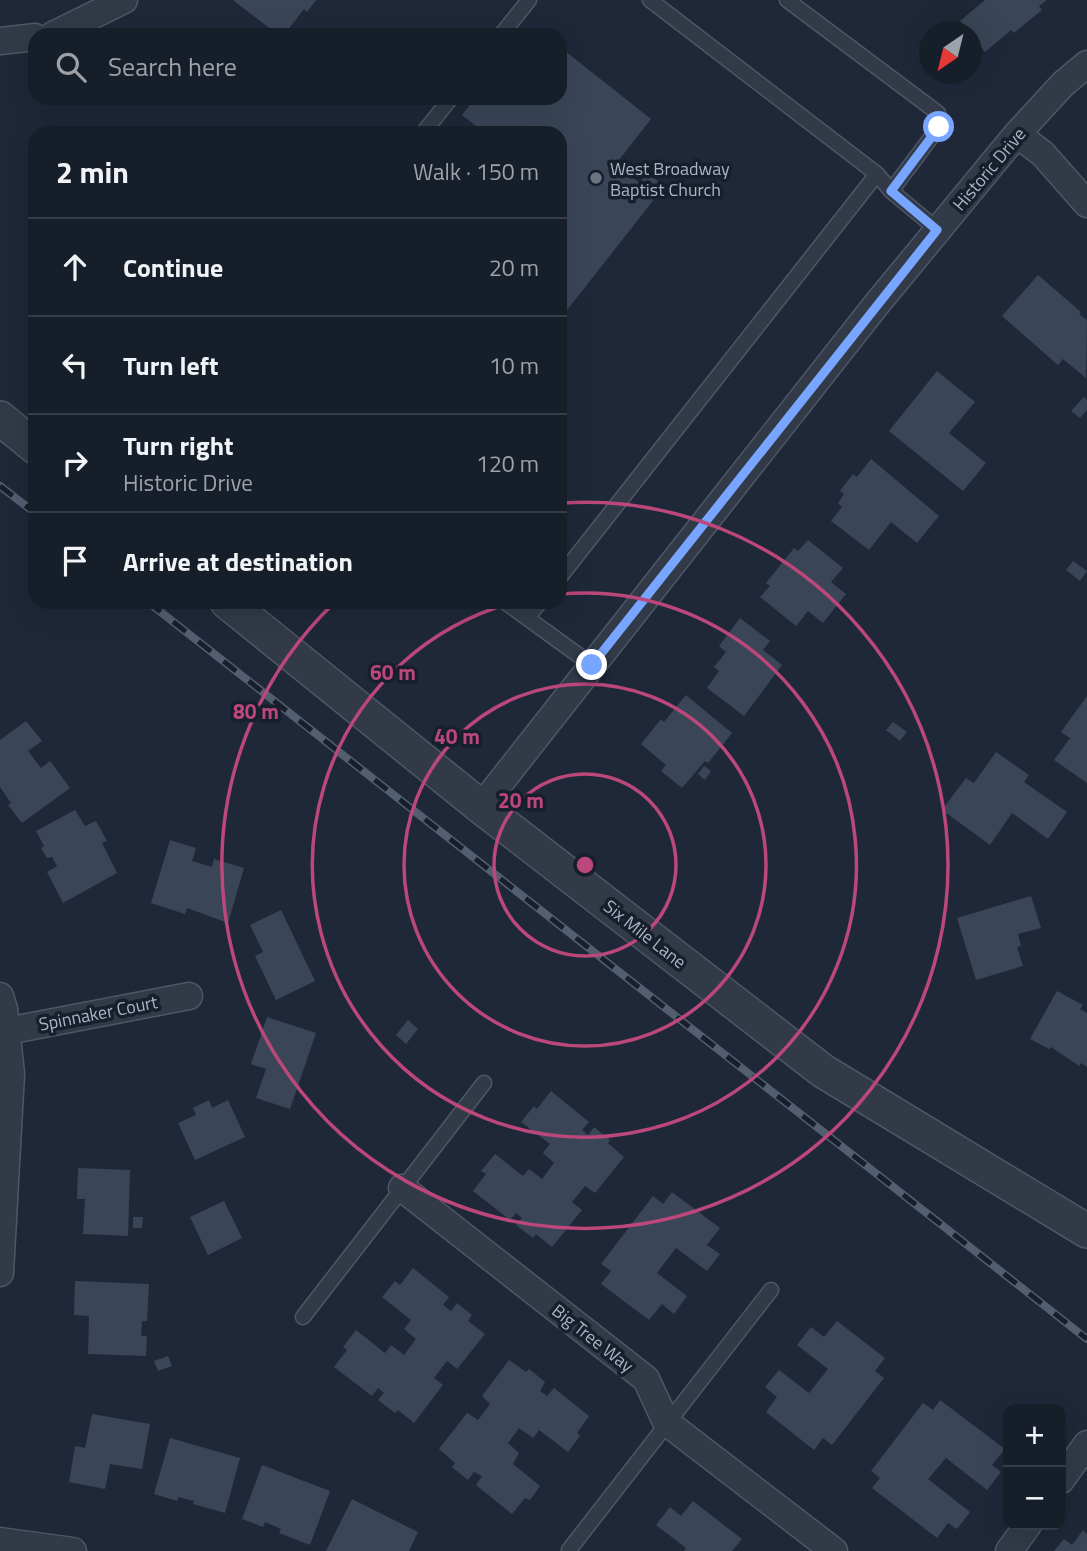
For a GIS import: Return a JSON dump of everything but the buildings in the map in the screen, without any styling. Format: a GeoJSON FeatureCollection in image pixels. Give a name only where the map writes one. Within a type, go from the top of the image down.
{"type":"FeatureCollection","features":[{"type":"Feature","properties":{"kind":"street"},"geometry":{"type":"LineString","coordinates":[[67,28],[124,0]]}},
{"type":"Feature","properties":{"kind":"street"},"geometry":{"type":"LineString","coordinates":[[0,41],[28,38]]}},
{"type":"Feature","properties":{"kind":"street","name":"Historic Drive"},"geometry":{"type":"LineString","coordinates":[[481,807],[937,230],[1017,134],[1063,84],[1087,64]]}},
{"type":"Feature","properties":{"kind":"street"},"geometry":{"type":"LineString","coordinates":[[1017,134],[1044,154],[1087,204]]}},
{"type":"Feature","properties":{"kind":"street"},"geometry":{"type":"LineString","coordinates":[[0,418],[28,441]]}},
{"type":"Feature","properties":{"kind":"street","name":"Six Mile Lane"},"geometry":{"type":"LineString","coordinates":[[236,609],[481,807],[823,1071],[1087,1231]]}},
{"type":"Feature","properties":{"kind":"street"},"geometry":{"type":"LineString","coordinates":[[0,996],[4,1009],[11,1074],[0,1273]]}},
{"type":"Feature","properties":{"kind":"street","name":"Spinnaker Court"},"geometry":{"type":"LineString","coordinates":[[6,1031],[189,996]]}},
{"type":"Feature","properties":{"kind":"street","name":"Big Tree Way"},"geometry":{"type":"LineString","coordinates":[[402,1188],[646,1379],[666,1422],[834,1551]]}},
{"type":"Feature","properties":{"kind":"street"},"geometry":{"type":"LineString","coordinates":[[1066,1473],[1087,1444]]}},
{"type":"Feature","properties":{"kind":"street"},"geometry":{"type":"LineString","coordinates":[[1009,1551],[1024,1530]]}},
{"type":"Feature","properties":{"kind":"street"},"geometry":{"type":"LineString","coordinates":[[0,1541],[73,1551]]}},
{"type":"Feature","properties":{"kind":"lane"},"geometry":{"type":"LineString","coordinates":[[506,28],[528,0]]}},
{"type":"Feature","properties":{"kind":"lane"},"geometry":{"type":"LineString","coordinates":[[650,0],[877,174],[891,191],[937,230]]}},
{"type":"Feature","properties":{"kind":"lane"},"geometry":{"type":"LineString","coordinates":[[787,0],[938,113],[939,127],[891,191]]}},
{"type":"Feature","properties":{"kind":"lane"},"geometry":{"type":"LineString","coordinates":[[429,126],[445,105]]}},
{"type":"Feature","properties":{"kind":"lane"},"geometry":{"type":"LineString","coordinates":[[567,568],[877,174]]}},
{"type":"Feature","properties":{"kind":"lane"},"geometry":{"type":"LineString","coordinates":[[515,609],[592,665]]}},
{"type":"Feature","properties":{"kind":"lane"},"geometry":{"type":"LineString","coordinates":[[527,618],[534,609]]}},
{"type":"Feature","properties":{"kind":"lane"},"geometry":{"type":"LineString","coordinates":[[303,1317],[484,1083]]}},
{"type":"Feature","properties":{"kind":"lane"},"geometry":{"type":"LineString","coordinates":[[569,1550],[771,1290]]}},
{"type":"Feature","properties":{"kind":"railway"},"geometry":{"type":"LineString","coordinates":[[0,486],[28,508]]}},
{"type":"Feature","properties":{"kind":"railway"},"geometry":{"type":"LineString","coordinates":[[157,609],[1087,1339]]}},
{"type":"Feature","properties":{"kind":"place","name":"West Broadway Baptist Church"},"geometry":{"type":"Point","coordinates":[596,178]}},
{"type":"Feature","properties":{"kind":"route"},"geometry":{"type":"LineString","coordinates":[[592,665],[937,230],[891,191],[939,127]]}}]}
